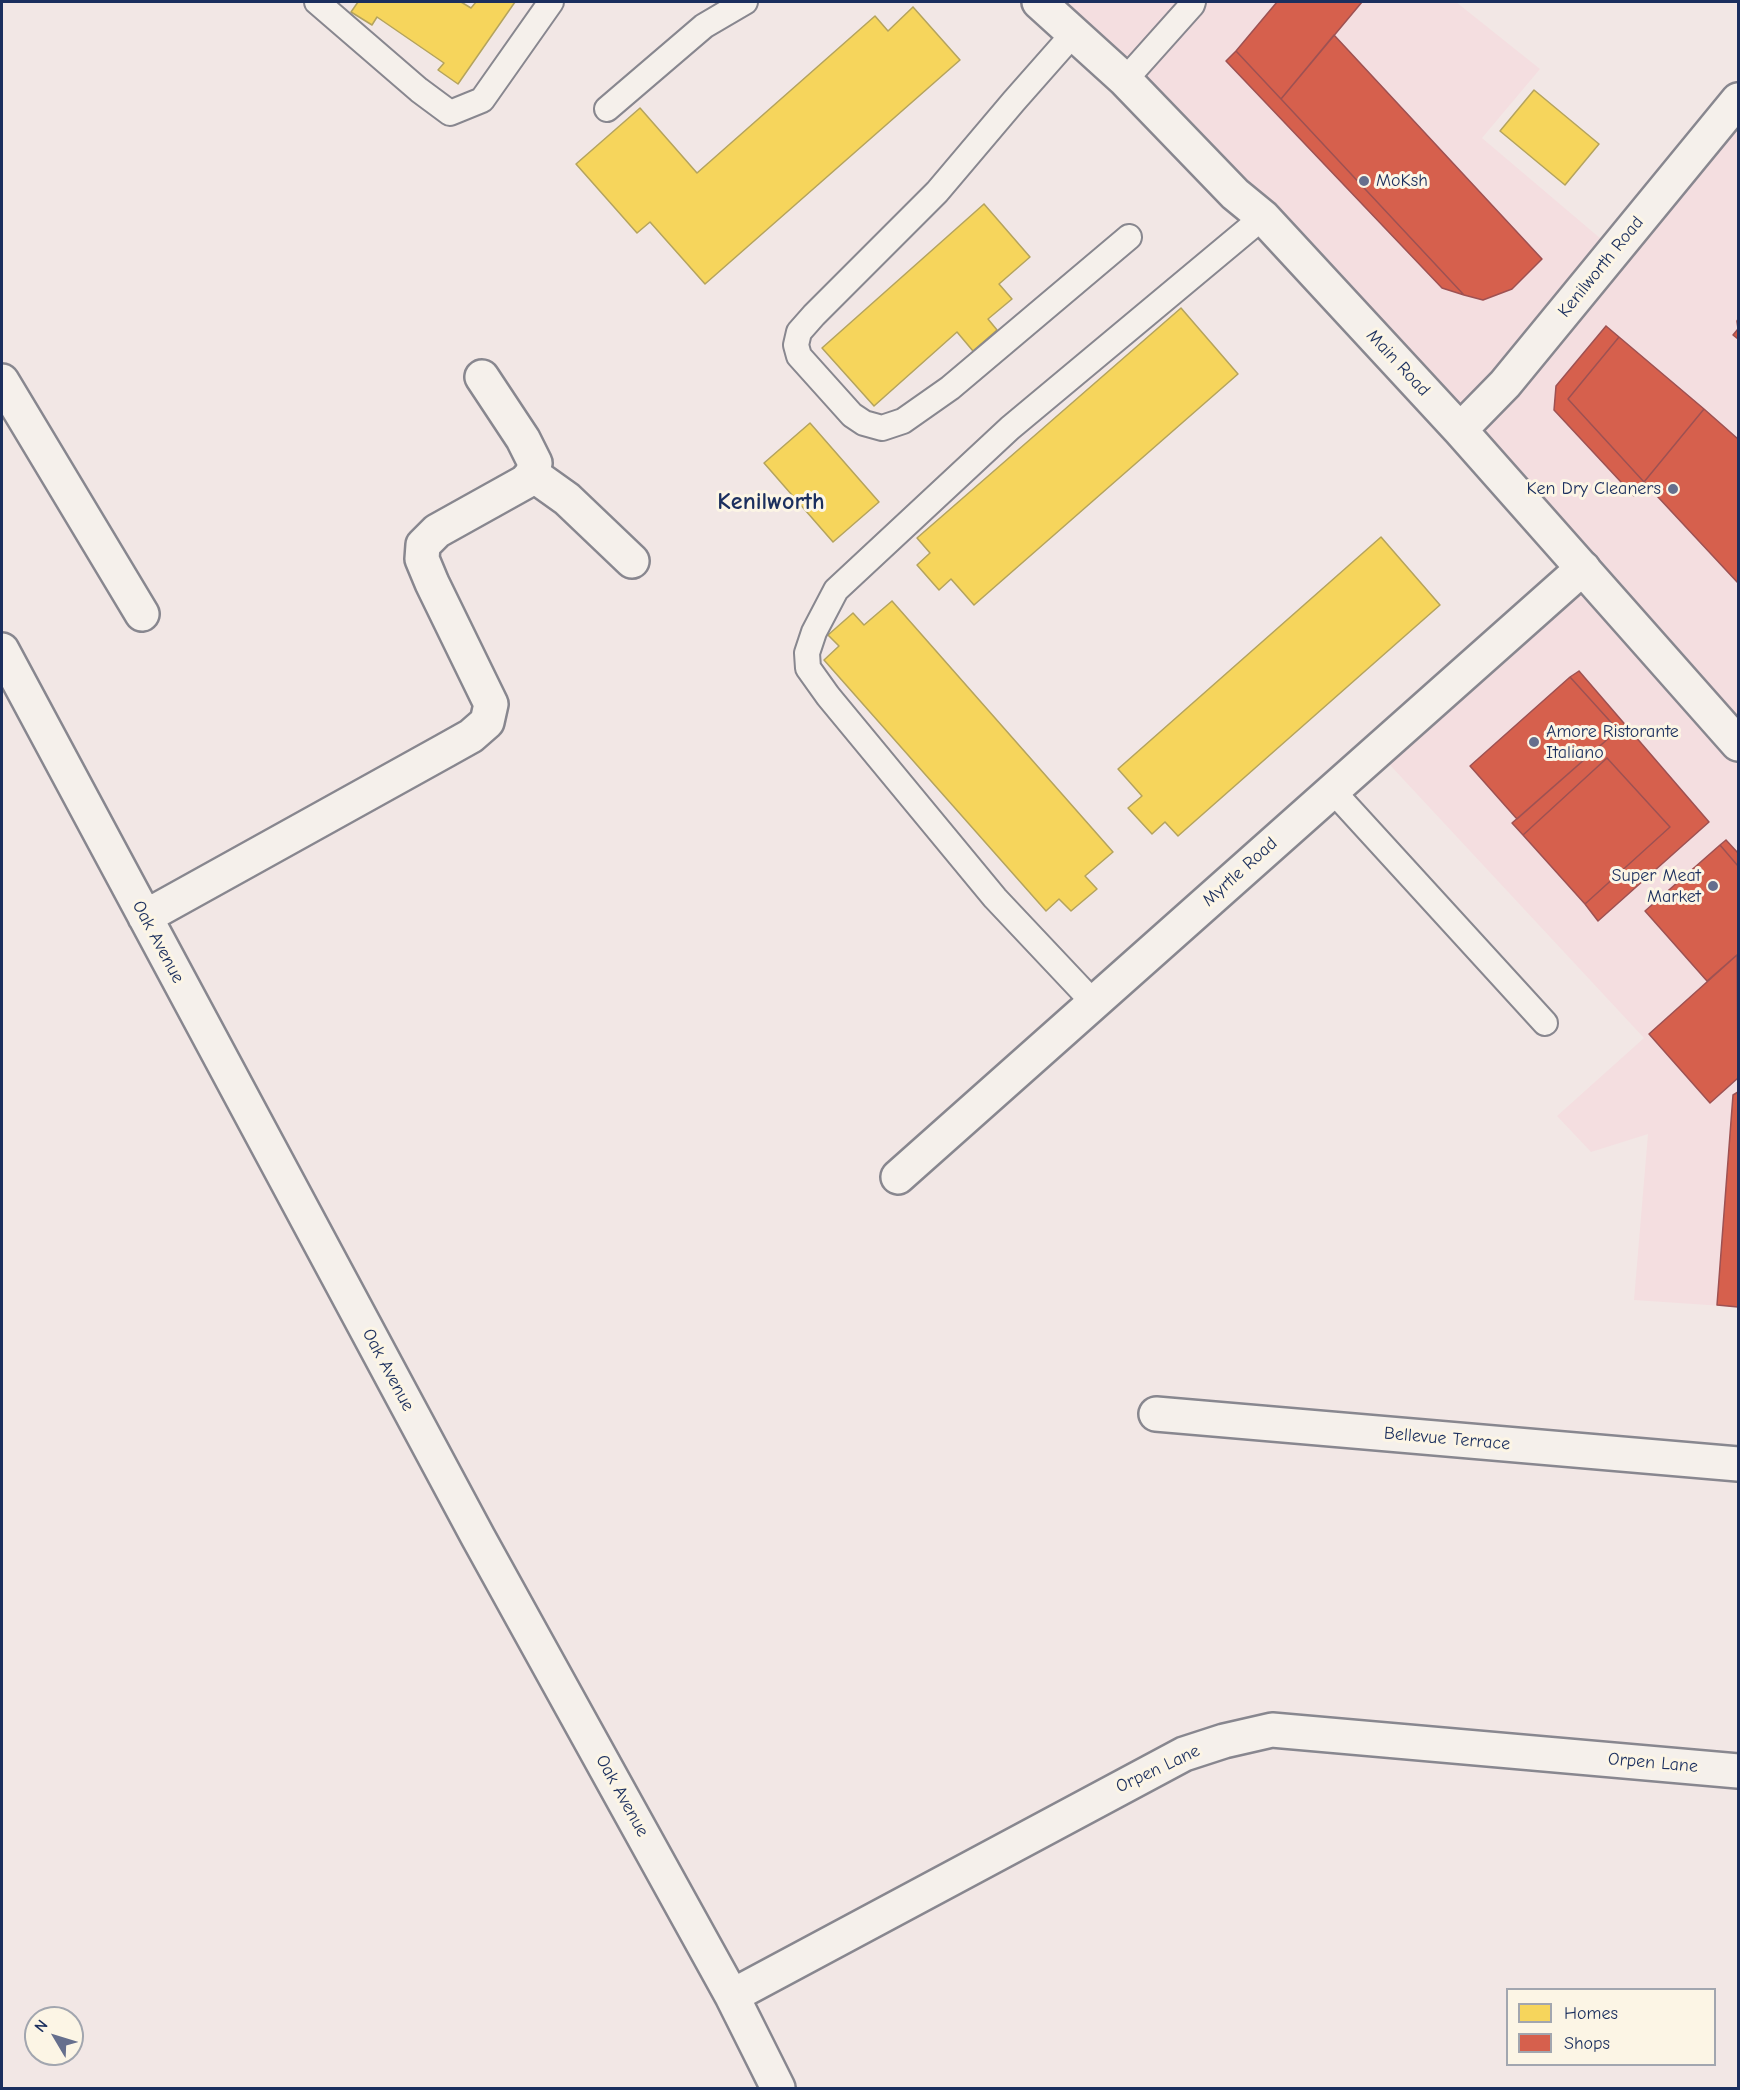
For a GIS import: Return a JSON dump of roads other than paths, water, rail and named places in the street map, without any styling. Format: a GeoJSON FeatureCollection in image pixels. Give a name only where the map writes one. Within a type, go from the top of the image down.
{"type":"FeatureCollection","features":[{"type":"Feature","properties":{"kind":"street","name":"Main Road"},"geometry":{"type":"LineString","coordinates":[[1039,2],[1125,80],[1235,194],[1263,218],[1460,430],[1738,744]]}},
{"type":"Feature","properties":{"kind":"street","name":"Kenilworth Road"},"geometry":{"type":"LineString","coordinates":[[1460,430],[1505,384],[1738,100]]}},
{"type":"Feature","properties":{"kind":"street"},"geometry":{"type":"LineString","coordinates":[[145,917],[471,736],[487,722],[491,704],[422,559],[423,545],[437,531],[525,482],[532,474],[535,463],[523,439],[482,377]]}},
{"type":"Feature","properties":{"kind":"street"},"geometry":{"type":"LineString","coordinates":[[2,381],[142,614]]}},
{"type":"Feature","properties":{"kind":"street"},"geometry":{"type":"LineString","coordinates":[[532,474],[567,499],[632,561]]}},
{"type":"Feature","properties":{"kind":"street","name":"Myrtle Road"},"geometry":{"type":"LineString","coordinates":[[898,1177],[1583,568]]}},
{"type":"Feature","properties":{"kind":"street","name":"Oak Avenue"},"geometry":{"type":"LineString","coordinates":[[2,650],[478,1536],[732,1996],[778,2088]]}},
{"type":"Feature","properties":{"kind":"street","name":"Bellevue Terrace"},"geometry":{"type":"LineString","coordinates":[[1156,1414],[1738,1464]]}},
{"type":"Feature","properties":{"kind":"street","name":"Orpen Lane"},"geometry":{"type":"LineString","coordinates":[[732,1996],[1184,1754],[1224,1741],[1272,1730],[1738,1771]]}},
{"type":"Feature","properties":{"kind":"lane"},"geometry":{"type":"LineString","coordinates":[[317,2],[419,90],[450,113],[482,100],[551,2]]}},
{"type":"Feature","properties":{"kind":"lane"},"geometry":{"type":"LineString","coordinates":[[607,109],[704,26],[745,2]]}},
{"type":"Feature","properties":{"kind":"lane"},"geometry":{"type":"LineString","coordinates":[[1125,80],[1193,2]]}},
{"type":"Feature","properties":{"kind":"lane"},"geometry":{"type":"LineString","coordinates":[[1074,33],[937,192],[799,332],[796,345],[799,356],[852,415],[864,423],[882,428],[903,421],[950,388],[1129,237]]}},
{"type":"Feature","properties":{"kind":"lane"},"geometry":{"type":"LineString","coordinates":[[1094,1003],[995,898],[828,696],[808,668],[807,653],[814,632],[836,590],[1010,428],[1263,218]]}},
{"type":"Feature","properties":{"kind":"lane"},"geometry":{"type":"LineString","coordinates":[[1332,790],[1545,1023]]}},
{"type":"Feature","properties":{"kind":"place","name":"MoKsh"},"geometry":{"type":"Point","coordinates":[1364,181]}},
{"type":"Feature","properties":{"kind":"place","name":"Ken Dry Cleaners"},"geometry":{"type":"Point","coordinates":[1673,489]}},
{"type":"Feature","properties":{"kind":"place","name":"Amore Ristorante Italiano"},"geometry":{"type":"Point","coordinates":[1534,742]}},
{"type":"Feature","properties":{"kind":"place","name":"Super Meat Market"},"geometry":{"type":"Point","coordinates":[1713,886]}},
{"type":"Feature","properties":{"kind":"district","name":"Kenilworth"},"geometry":{"type":"Point","coordinates":[771,502]}}]}
